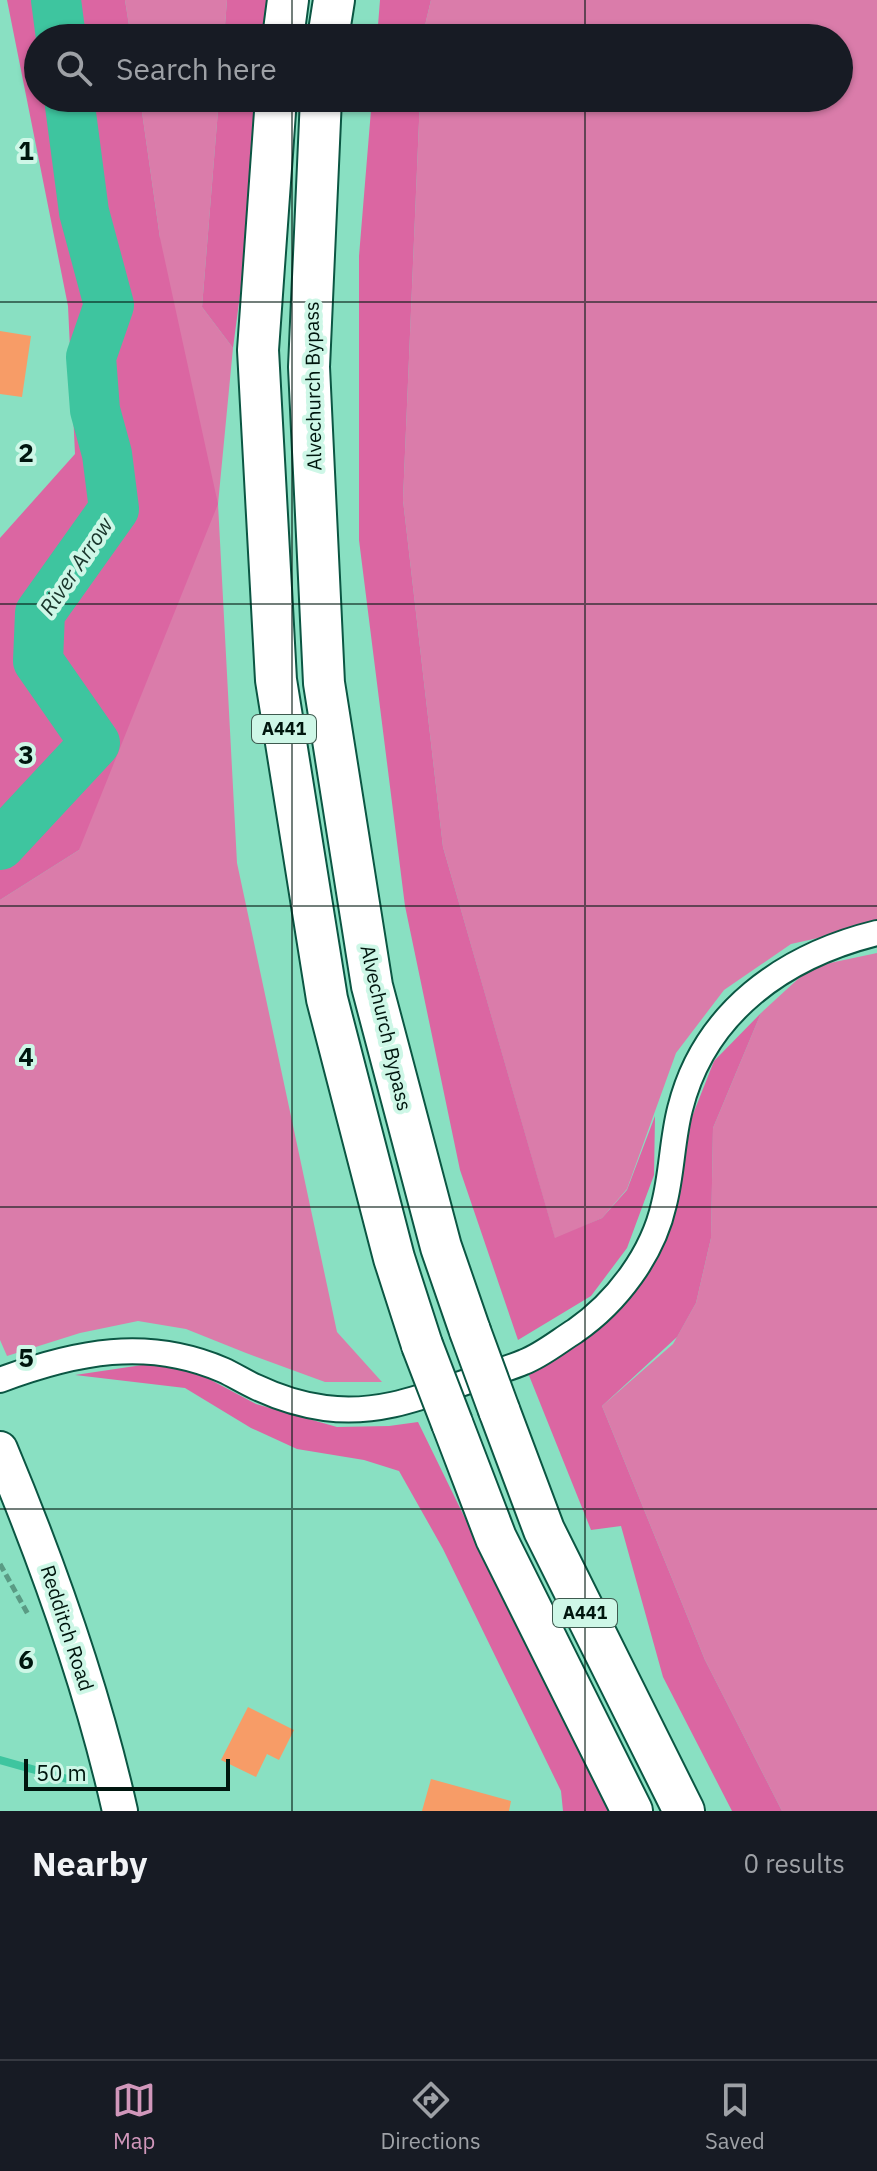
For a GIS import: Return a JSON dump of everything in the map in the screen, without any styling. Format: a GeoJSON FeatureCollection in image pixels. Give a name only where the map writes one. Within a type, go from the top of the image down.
{"type":"FeatureCollection","features":[{"type":"Feature","properties":{"kind":"highway"},"geometry":{"type":"LineString","coordinates":[[285,24],[288,0]]}},
{"type":"Feature","properties":{"kind":"highway"},"geometry":{"type":"LineString","coordinates":[[330,24],[334,0]]}},
{"type":"Feature","properties":{"kind":"highway","name":"A441"},"geometry":{"type":"LineString","coordinates":[[275,112],[258,350],[276,680],[327,999],[394,1258],[422,1345],[496,1538],[632,1811]]}},
{"type":"Feature","properties":{"kind":"highway","name":"Alvechurch Bypass"},"geometry":{"type":"LineString","coordinates":[[320,112],[309,367],[324,683],[372,986],[441,1247],[544,1530],[684,1811]]}},
{"type":"Feature","properties":{"kind":"main road","name":"Redditch Road"},"geometry":{"type":"LineString","coordinates":[[0,1449],[36,1535],[106,1747],[120,1811]]}},
{"type":"Feature","properties":{"kind":"street"},"geometry":{"type":"LineString","coordinates":[[0,1380],[42,1364],[72,1358],[122,1351],[175,1353],[302,1403],[352,1409],[401,1404],[526,1361],[578,1329],[605,1306],[648,1248],[664,1206],[680,1108],[692,1072],[707,1042],[755,989],[787,968],[829,948],[877,933]]}},
{"type":"Feature","properties":{"kind":"shaded area"},"geometry":{"type":"Polygon","coordinates":[[[7,0],[125,0],[129,24],[24,24],[24,85],[7,0]]]}},
{"type":"Feature","properties":{"kind":"shaded area"},"geometry":{"type":"Polygon","coordinates":[[[125,0],[227,0],[225,24],[129,24],[125,0]]]}},
{"type":"Feature","properties":{"kind":"shaded area"},"geometry":{"type":"Polygon","coordinates":[[[227,0],[279,0],[276,24],[225,24],[227,0]]]}},
{"type":"Feature","properties":{"kind":"shaded area"},"geometry":{"type":"Polygon","coordinates":[[[380,0],[431,0],[425,24],[378,24],[380,0]]]}},
{"type":"Feature","properties":{"kind":"shaded area"},"geometry":{"type":"Polygon","coordinates":[[[431,0],[877,0],[877,925],[791,944],[724,990],[676,1053],[627,1189],[602,1218],[555,1239],[443,847],[403,500],[419,112],[853,112],[853,24],[425,24],[431,0]]]}},
{"type":"Feature","properties":{"kind":"shaded area"},"geometry":{"type":"Polygon","coordinates":[[[29,112],[142,112],[160,238],[218,504],[79,850],[0,900],[0,538],[75,454],[68,306],[29,112]]]}},
{"type":"Feature","properties":{"kind":"shaded area"},"geometry":{"type":"Polygon","coordinates":[[[142,112],[218,112],[202,307],[233,348],[218,504],[237,863],[337,1332],[382,1382],[325,1382],[186,1329],[138,1321],[80,1333],[7,1356],[0,1340],[0,900],[79,850],[160,238],[142,112]]]}},
{"type":"Feature","properties":{"kind":"shaded area"},"geometry":{"type":"Polygon","coordinates":[[[218,112],[264,112],[233,348],[202,307],[218,112]]]}},
{"type":"Feature","properties":{"kind":"shaded area"},"geometry":{"type":"Polygon","coordinates":[[[371,112],[419,112],[403,500],[443,847],[555,1238],[602,1218],[627,1190],[655,1116],[654,1175],[627,1248],[591,1296],[518,1340],[460,1170],[405,906],[359,540],[359,256],[371,112]]]}},
{"type":"Feature","properties":{"kind":"shaded area"},"geometry":{"type":"Polygon","coordinates":[[[877,953],[877,1811],[782,1811],[705,1660],[602,1406],[673,1344],[696,1303],[711,1238],[713,1128],[761,1013],[811,967],[877,953]]]}},
{"type":"Feature","properties":{"kind":"shaded area"},"geometry":{"type":"Polygon","coordinates":[[[761,1013],[713,1128],[711,1238],[696,1303],[677,1337],[602,1406],[705,1660],[782,1811],[732,1811],[663,1677],[621,1526],[591,1530],[528,1373],[626,1299],[674,1217],[686,1132],[714,1061],[761,1013]]]}},
{"type":"Feature","properties":{"kind":"shaded area"},"geometry":{"type":"Polygon","coordinates":[[[149,1364],[194,1371],[256,1404],[337,1427],[418,1422],[608,1811],[563,1811],[561,1791],[443,1549],[399,1471],[364,1460],[297,1449],[251,1428],[185,1388],[75,1375],[149,1364]]]}},
{"type":"Feature","properties":{"kind":"building"},"geometry":{"type":"Polygon","coordinates":[[[0,331],[31,336],[22,397],[0,394],[0,331]]]}},
{"type":"Feature","properties":{"kind":"building"},"geometry":{"type":"Polygon","coordinates":[[[248,1707],[294,1730],[279,1760],[267,1754],[256,1777],[221,1760],[248,1707]]]}},
{"type":"Feature","properties":{"kind":"building"},"geometry":{"type":"Polygon","coordinates":[[[431,1779],[511,1801],[509,1811],[422,1811],[431,1779]]]}},
{"type":"Feature","properties":{"kind":"waterway","name":"River Arrow"},"geometry":{"type":"LineString","coordinates":[[56,0],[59,24]]}},
{"type":"Feature","properties":{"kind":"waterway","name":"River Arrow"},"geometry":{"type":"LineString","coordinates":[[0,845],[95,743],[38,661],[40,613],[114,509],[107,454],[95,410],[91,357],[109,305],[84,212],[71,112]]}},
{"type":"Feature","properties":{"kind":"waterway"},"geometry":{"type":"LineString","coordinates":[[0,1760],[71,1780]]}}]}
